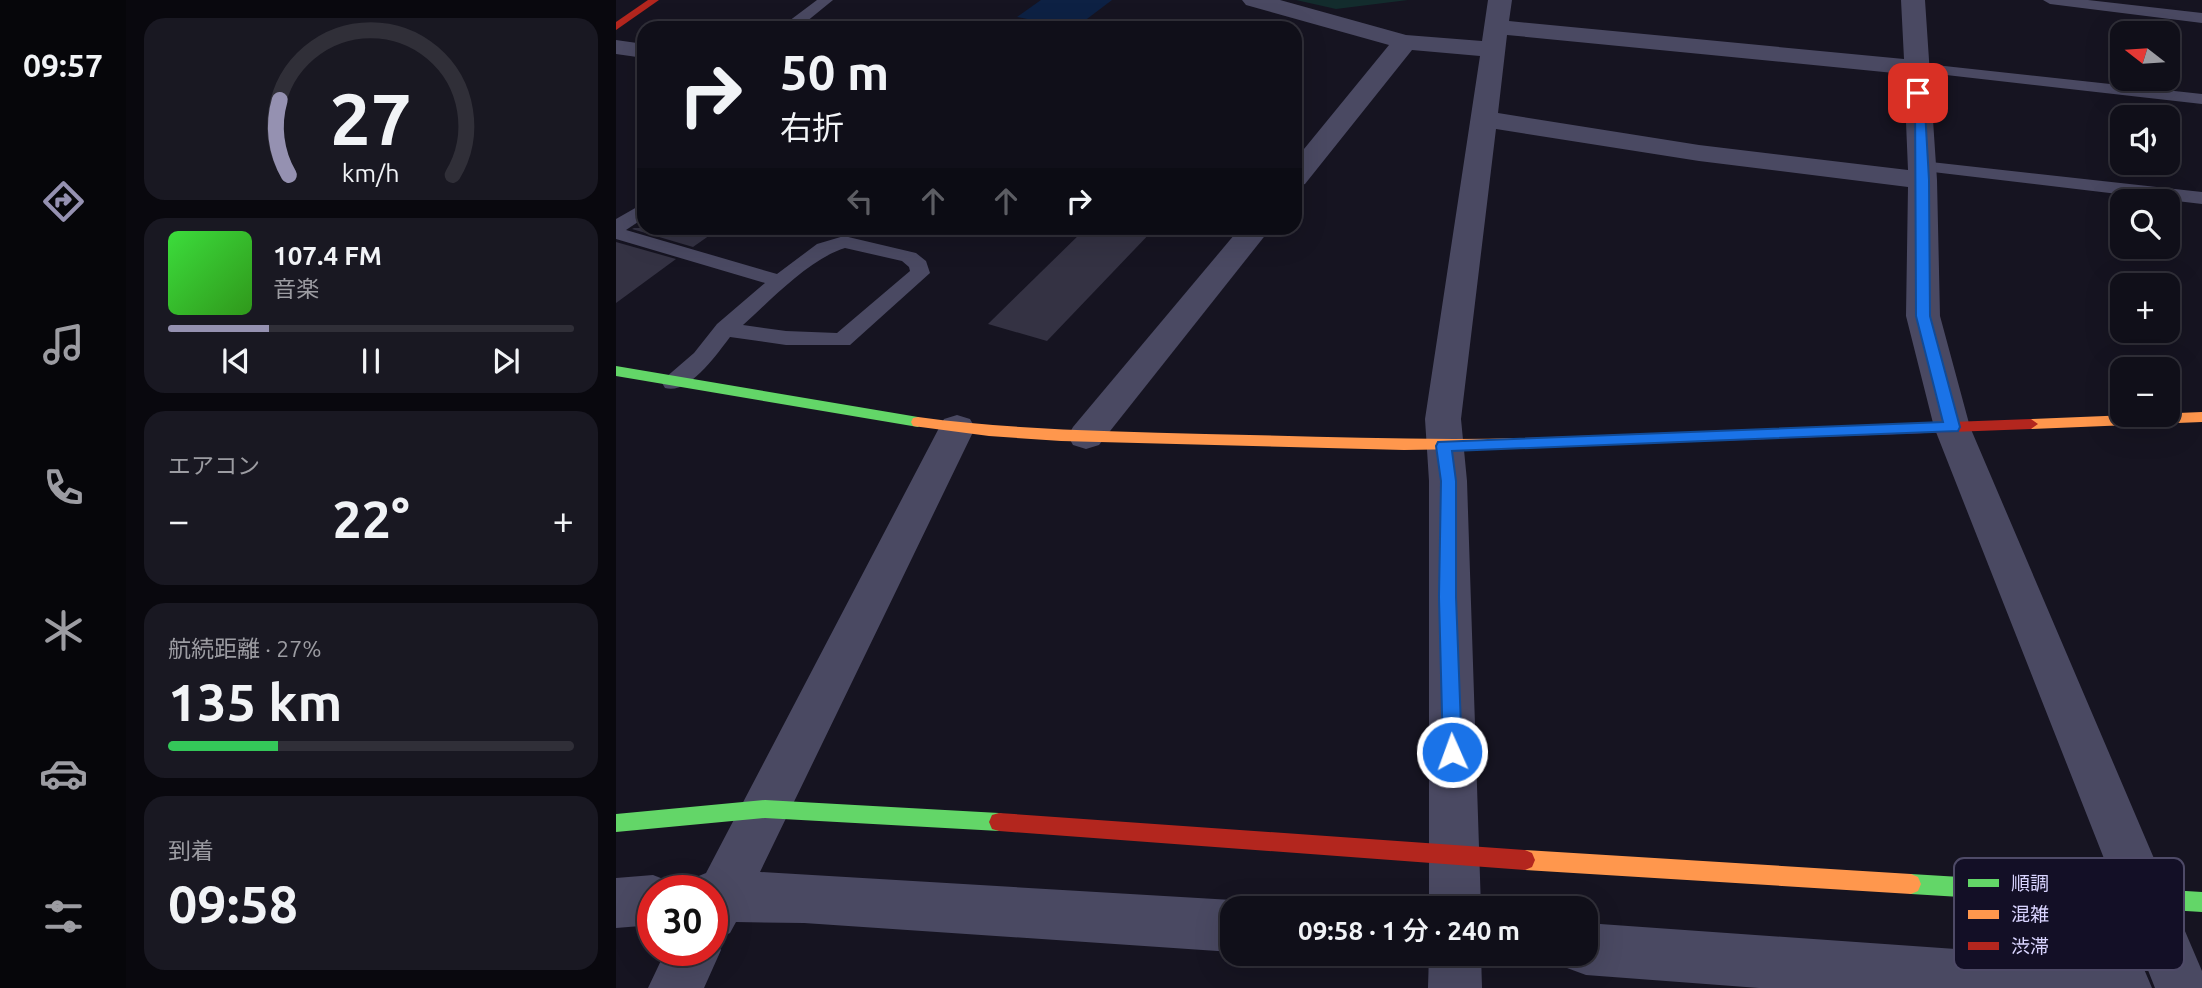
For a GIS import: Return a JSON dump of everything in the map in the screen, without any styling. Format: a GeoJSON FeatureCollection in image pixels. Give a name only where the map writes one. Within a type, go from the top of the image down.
{"type":"FeatureCollection","features":[{"type":"Feature","properties":{"kind":"street"},"geometry":{"type":"LineString","coordinates":[[616,27],[654,0]]}},
{"type":"Feature","properties":{"kind":"street"},"geometry":{"type":"LineString","coordinates":[[1254,0],[1405,41],[1493,38],[1917,68]]}},
{"type":"Feature","properties":{"kind":"street"},"geometry":{"type":"LineString","coordinates":[[1455,896],[1448,481],[1443,419],[1500,0]]}},
{"type":"Feature","properties":{"kind":"street"},"geometry":{"type":"LineString","coordinates":[[1913,0],[1923,173],[1923,316],[1952,427],[2130,858]]}},
{"type":"Feature","properties":{"kind":"street"},"geometry":{"type":"LineString","coordinates":[[1302,169],[1405,41]]}},
{"type":"Feature","properties":{"kind":"street"},"geometry":{"type":"LineString","coordinates":[[616,47],[637,50]]}},
{"type":"Feature","properties":{"kind":"street"},"geometry":{"type":"LineString","coordinates":[[1484,119],[1699,153],[1923,173]]}},
{"type":"Feature","properties":{"kind":"street"},"geometry":{"type":"LineString","coordinates":[[1086,436],[1249,235]]}},
{"type":"Feature","properties":{"kind":"street"},"geometry":{"type":"LineString","coordinates":[[616,371],[673,383],[957,428],[1086,436],[1444,446],[1952,427],[2199,422]]}},
{"type":"Feature","properties":{"kind":"street"},"geometry":{"type":"LineString","coordinates":[[728,879],[957,428]]}},
{"type":"Feature","properties":{"kind":"street"},"geometry":{"type":"LineString","coordinates":[[616,823],[765,809],[1130,830],[1456,856],[1954,886]]}},
{"type":"Feature","properties":{"kind":"street"},"geometry":{"type":"LineString","coordinates":[[616,903],[637,901]]}},
{"type":"Feature","properties":{"kind":"street"},"geometry":{"type":"LineString","coordinates":[[2184,901],[2202,902]]}},
{"type":"Feature","properties":{"kind":"street"},"geometry":{"type":"LineString","coordinates":[[728,903],[1220,925]]}},
{"type":"Feature","properties":{"kind":"street"},"geometry":{"type":"LineString","coordinates":[[1598,950],[2125,988]]}},
{"type":"Feature","properties":{"kind":"street"},"geometry":{"type":"LineString","coordinates":[[676,988],[687,966]]}},
{"type":"Feature","properties":{"kind":"street"},"geometry":{"type":"LineString","coordinates":[[1455,966],[1455,988]]}},
{"type":"Feature","properties":{"kind":"street"},"geometry":{"type":"LineString","coordinates":[[2175,970],[2182,988]]}},
{"type":"Feature","properties":{"kind":"lane"},"geometry":{"type":"LineString","coordinates":[[798,21],[826,0]]}},
{"type":"Feature","properties":{"kind":"lane"},"geometry":{"type":"LineString","coordinates":[[2050,0],[2202,18]]}},
{"type":"Feature","properties":{"kind":"lane"},"geometry":{"type":"LineString","coordinates":[[1917,68],[2202,99]]}},
{"type":"Feature","properties":{"kind":"lane"},"geometry":{"type":"LineString","coordinates":[[1923,173],[2202,198]]}},
{"type":"Feature","properties":{"kind":"lane"},"geometry":{"type":"LineString","coordinates":[[616,230],[637,214]]}},
{"type":"Feature","properties":{"kind":"lane"},"geometry":{"type":"LineString","coordinates":[[616,230],[780,281]]}},
{"type":"Feature","properties":{"kind":"lane"},"geometry":{"type":"LineString","coordinates":[[673,383],[702,358],[724,329],[824,248],[861,239],[909,257],[919,265],[920,273],[842,340],[786,338],[724,329]]}},
{"type":"Feature","properties":{"kind":"green space"},"geometry":{"type":"Polygon","coordinates":[[[1296,0],[1408,0],[1336,9],[1296,0]]]}},
{"type":"Feature","properties":{"kind":"water"},"geometry":{"type":"Polygon","coordinates":[[[1041,0],[1112,0],[1084,21],[1038,21],[1017,17],[1041,0]]]}},
{"type":"Feature","properties":{"kind":"building"},"geometry":{"type":"Polygon","coordinates":[[[652,235],[710,235],[693,247],[652,235]]]}},
{"type":"Feature","properties":{"kind":"building"},"geometry":{"type":"Polygon","coordinates":[[[1079,235],[1148,235],[1047,341],[988,324],[1079,235]]]}},
{"type":"Feature","properties":{"kind":"building"},"geometry":{"type":"Polygon","coordinates":[[[616,242],[676,259],[616,303],[616,242]]]}},
{"type":"Feature","properties":{"kind":"traffic: fast"},"geometry":{"type":"LineString","coordinates":[[616,371],[918,422]]}},
{"type":"Feature","properties":{"kind":"traffic: fast"},"geometry":{"type":"LineString","coordinates":[[616,823],[765,809],[999,822]]}},
{"type":"Feature","properties":{"kind":"traffic: fast"},"geometry":{"type":"LineString","coordinates":[[1911,884],[1954,887]]}},
{"type":"Feature","properties":{"kind":"traffic: fast"},"geometry":{"type":"LineString","coordinates":[[2184,901],[2202,902]]}},
{"type":"Feature","properties":{"kind":"traffic: slow"},"geometry":{"type":"LineString","coordinates":[[2031,424],[2202,417]]}},
{"type":"Feature","properties":{"kind":"traffic: slow"},"geometry":{"type":"LineString","coordinates":[[918,422],[989,431],[1097,437],[1404,444],[1524,443]]}},
{"type":"Feature","properties":{"kind":"traffic: slow"},"geometry":{"type":"LineString","coordinates":[[1525,860],[1911,884]]}},
{"type":"Feature","properties":{"kind":"traffic: jam"},"geometry":{"type":"LineString","coordinates":[[616,27],[654,0]]}},
{"type":"Feature","properties":{"kind":"traffic: jam"},"geometry":{"type":"LineString","coordinates":[[1524,443],[2031,424]]}},
{"type":"Feature","properties":{"kind":"traffic: jam"},"geometry":{"type":"LineString","coordinates":[[999,822],[1525,860]]}},
{"type":"Feature","properties":{"kind":"route"},"geometry":{"type":"LineString","coordinates":[[1452,752],[1448,481],[1444,446],[1952,427],[1923,316],[1923,180],[1918,93]]}}]}
